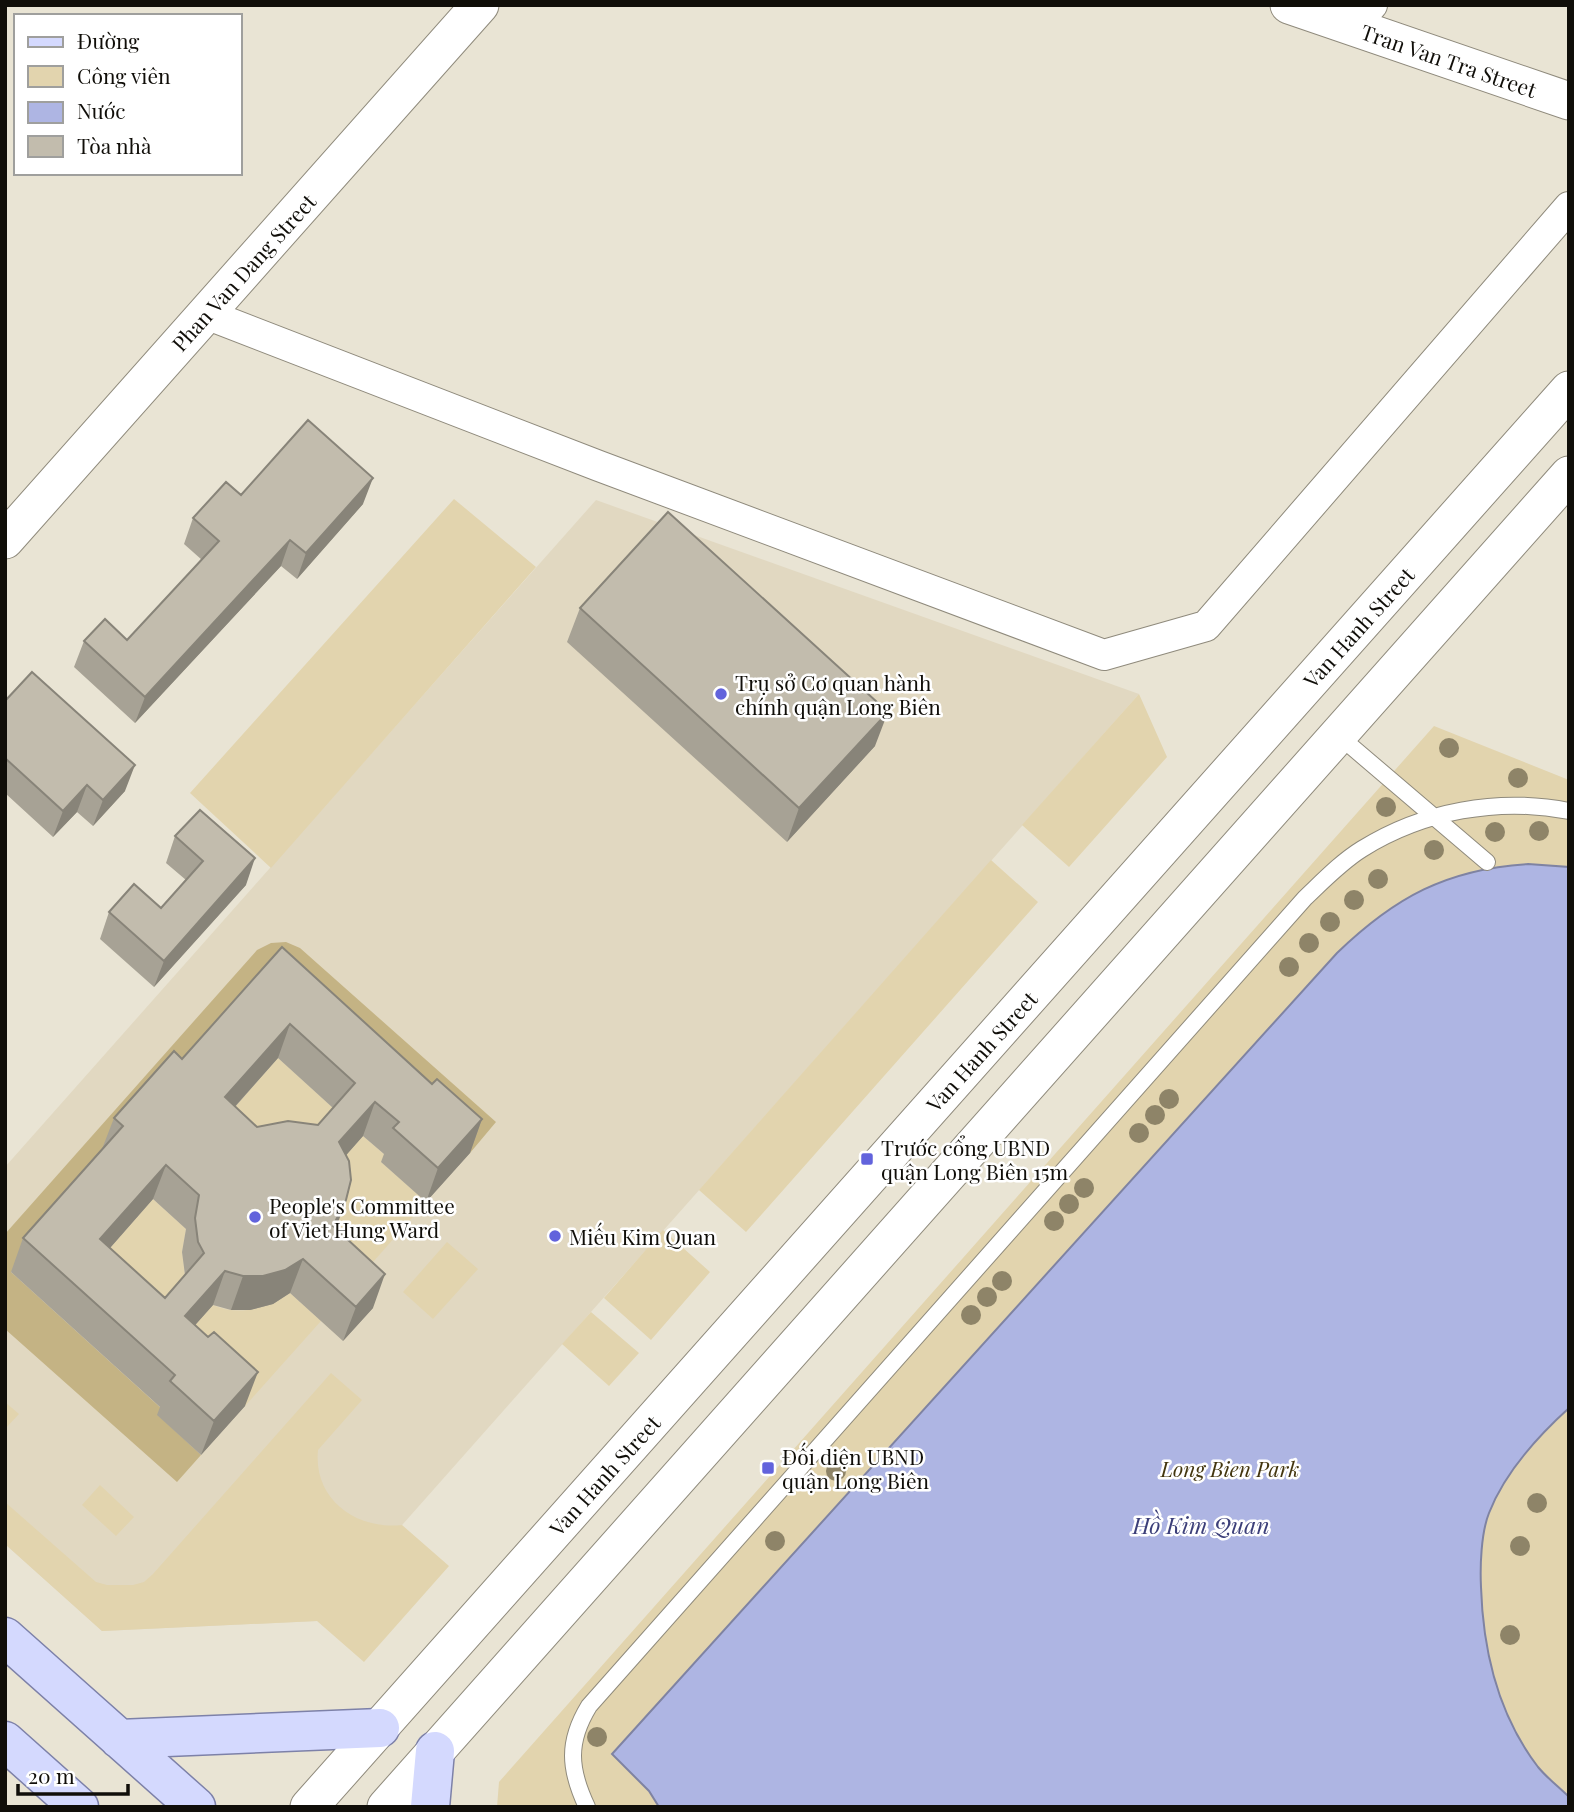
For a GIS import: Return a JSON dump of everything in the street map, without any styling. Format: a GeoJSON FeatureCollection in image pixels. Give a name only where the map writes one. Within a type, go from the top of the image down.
{"type":"FeatureCollection","features":[{"type":"Feature","properties":{"kind":"main road"},"geometry":{"type":"LineString","coordinates":[[5,1637],[196,1807]]}},
{"type":"Feature","properties":{"kind":"main road"},"geometry":{"type":"LineString","coordinates":[[119,1738],[380,1728]]}},
{"type":"Feature","properties":{"kind":"main road"},"geometry":{"type":"LineString","coordinates":[[5,1741],[79,1807]]}},
{"type":"Feature","properties":{"kind":"main road"},"geometry":{"type":"LineString","coordinates":[[430,1807],[435,1751]]}},
{"type":"Feature","properties":{"kind":"street","name":"Phan Van Dang Street"},"geometry":{"type":"LineString","coordinates":[[5,540],[480,5]]}},
{"type":"Feature","properties":{"kind":"street","name":"Tran Van Tra Street"},"geometry":{"type":"LineString","coordinates":[[1289,5],[1362,16],[1569,101]]}},
{"type":"Feature","properties":{"kind":"street"},"geometry":{"type":"LineString","coordinates":[[206,314],[599,466],[1104,655],[1206,626],[1569,206]]}},
{"type":"Feature","properties":{"kind":"street","name":"Van Hanh Street"},"geometry":{"type":"LineString","coordinates":[[310,1807],[1569,390]]}},
{"type":"Feature","properties":{"kind":"street"},"geometry":{"type":"LineString","coordinates":[[386,1807],[1569,475]]}},
{"type":"Feature","properties":{"kind":"lane"},"geometry":{"type":"LineString","coordinates":[[1338,735],[1487,862]]}},
{"type":"Feature","properties":{"kind":"lane"},"geometry":{"type":"LineString","coordinates":[[587,1807],[577,1782],[573,1746],[577,1726],[589,1706],[1305,898],[1360,850],[1392,832],[1433,816],[1488,807],[1529,806],[1569,811]]}},
{"type":"Feature","properties":{"kind":"shaded area"},"geometry":{"type":"Polygon","coordinates":[[[596,500],[1139,694],[317,1621],[102,1631],[5,1544],[5,1167],[596,500]]]}},
{"type":"Feature","properties":{"kind":"shaded area"},"geometry":{"type":"Polygon","coordinates":[[[286,942],[300,948],[496,1122],[470,1153],[269,981],[11,1272],[162,1409],[158,1415],[201,1455],[177,1482],[5,1329],[5,1234],[257,950],[271,943],[286,942]]]}},
{"type":"Feature","properties":{"kind":"green space"},"geometry":{"type":"Polygon","coordinates":[[[454,499],[536,567],[271,868],[190,793],[454,499]]]}},
{"type":"Feature","properties":{"kind":"green space"},"geometry":{"type":"Polygon","coordinates":[[[1139,694],[1167,757],[1069,867],[1022,825],[1139,694]]]}},
{"type":"Feature","properties":{"kind":"green space","name":"Hồ Kim Quan"},"geometry":{"type":"Polygon","coordinates":[[[1434,726],[1569,780],[1569,1807],[497,1807],[499,1782],[1434,726]]]}},
{"type":"Feature","properties":{"kind":"green space"},"geometry":{"type":"Polygon","coordinates":[[[991,860],[1038,902],[746,1232],[699,1190],[991,860]]]}},
{"type":"Feature","properties":{"kind":"green space"},"geometry":{"type":"Polygon","coordinates":[[[278,1058],[343,1117],[306,1159],[213,1132],[278,1058]]]}},
{"type":"Feature","properties":{"kind":"green space"},"geometry":{"type":"Polygon","coordinates":[[[363,1136],[386,1156],[381,1162],[426,1202],[351,1287],[326,1253],[327,1177],[363,1136]]]}},
{"type":"Feature","properties":{"kind":"green space"},"geometry":{"type":"Polygon","coordinates":[[[153,1199],[186,1229],[182,1252],[185,1276],[153,1332],[88,1273],[153,1199]]]}},
{"type":"Feature","properties":{"kind":"green space"},"geometry":{"type":"Polygon","coordinates":[[[663,1230],[710,1272],[651,1340],[604,1298],[663,1230]]]}},
{"type":"Feature","properties":{"kind":"green space"},"geometry":{"type":"Polygon","coordinates":[[[447,1242],[478,1269],[433,1319],[403,1292],[447,1242]]]}},
{"type":"Feature","properties":{"kind":"green space"},"geometry":{"type":"Polygon","coordinates":[[[290,1293],[321,1321],[245,1406],[202,1366],[173,1350],[213,1305],[233,1310],[253,1309],[263,1307],[290,1293]]]}},
{"type":"Feature","properties":{"kind":"green space"},"geometry":{"type":"Polygon","coordinates":[[[591,1312],[639,1353],[609,1386],[562,1344],[591,1312]]]}},
{"type":"Feature","properties":{"kind":"green space"},"geometry":{"type":"Polygon","coordinates":[[[331,1373],[362,1400],[318,1450],[318,1467],[330,1497],[341,1508],[369,1522],[402,1525],[449,1566],[364,1662],[317,1621],[102,1631],[5,1544],[5,1502],[96,1582],[107,1585],[133,1585],[144,1582],[331,1373]]]}},
{"type":"Feature","properties":{"kind":"green space"},"geometry":{"type":"Polygon","coordinates":[[[5,1402],[19,1414],[5,1429],[5,1402]]]}},
{"type":"Feature","properties":{"kind":"green space"},"geometry":{"type":"Polygon","coordinates":[[[100,1485],[134,1517],[116,1536],[82,1505],[100,1485]]]}},
{"type":"Feature","properties":{"kind":"water","name":"Hồ Kim Quan"},"geometry":{"type":"Polygon","coordinates":[[[1528,864],[1569,867],[1569,1408],[1545,1431],[1513,1469],[1489,1513],[1481,1560],[1482,1611],[1490,1659],[1503,1705],[1524,1747],[1538,1767],[1569,1797],[1569,1807],[659,1807],[649,1791],[612,1754],[1337,953],[1380,916],[1424,889],[1472,872],[1528,864]]]}},
{"type":"Feature","properties":{"kind":"building"},"geometry":{"type":"Polygon","coordinates":[[[308,420],[373,478],[306,553],[290,540],[145,697],[84,641],[105,619],[127,640],[219,541],[193,518],[226,482],[241,495],[308,420]]]}},
{"type":"Feature","properties":{"kind":"building","name":"Trụ sở Cơ quan hành chính quận Long Biên"},"geometry":{"type":"Polygon","coordinates":[[[668,512],[888,712],[799,808],[580,608],[668,512]]]}},
{"type":"Feature","properties":{"kind":"building"},"geometry":{"type":"Polygon","coordinates":[[[32,672],[135,765],[103,800],[87,785],[63,811],[5,758],[5,701],[32,672]]]}},
{"type":"Feature","properties":{"kind":"building"},"geometry":{"type":"Polygon","coordinates":[[[200,810],[255,858],[164,961],[109,912],[134,884],[161,908],[203,861],[175,836],[200,810]]]}},
{"type":"Feature","properties":{"kind":"building","name":"People's Committee of Viet Hung Ward"},"geometry":{"type":"Polygon","coordinates":[[[282,947],[432,1084],[437,1079],[482,1119],[438,1168],[393,1128],[399,1122],[375,1102],[339,1142],[349,1161],[351,1180],[346,1200],[333,1226],[385,1274],[356,1307],[303,1259],[285,1270],[263,1276],[243,1276],[225,1271],[185,1316],[208,1337],[214,1332],[258,1372],[214,1421],[170,1381],[175,1375],[23,1238],[123,1126],[114,1118],[174,1051],[182,1059],[282,947]],[[290,1024],[225,1097],[257,1127],[288,1121],[318,1125],[355,1083],[290,1024]],[[166,1165],[100,1239],[165,1298],[204,1253],[198,1242],[195,1218],[199,1195],[166,1165]]]}},
{"type":"Feature","properties":{"kind":"place","name":"Trụ sở Cơ quan hành chính quận Long Biên"},"geometry":{"type":"Point","coordinates":[721,694]}},
{"type":"Feature","properties":{"kind":"place","name":"Trước cổng UBND quận Long Biên 15m"},"geometry":{"type":"Point","coordinates":[867,1159]}},
{"type":"Feature","properties":{"kind":"place","name":"People's Committee of Viet Hung Ward"},"geometry":{"type":"Point","coordinates":[255,1217]}},
{"type":"Feature","properties":{"kind":"place","name":"Miếu Kim Quan"},"geometry":{"type":"Point","coordinates":[555,1236]}},
{"type":"Feature","properties":{"kind":"place","name":"Đối diện UBND quận Long Biên"},"geometry":{"type":"Point","coordinates":[768,1468]}},
{"type":"Feature","properties":{"kind":"park label","name":"Long Bien Park"},"geometry":{"type":"Point","coordinates":[1230,1468]}}]}
